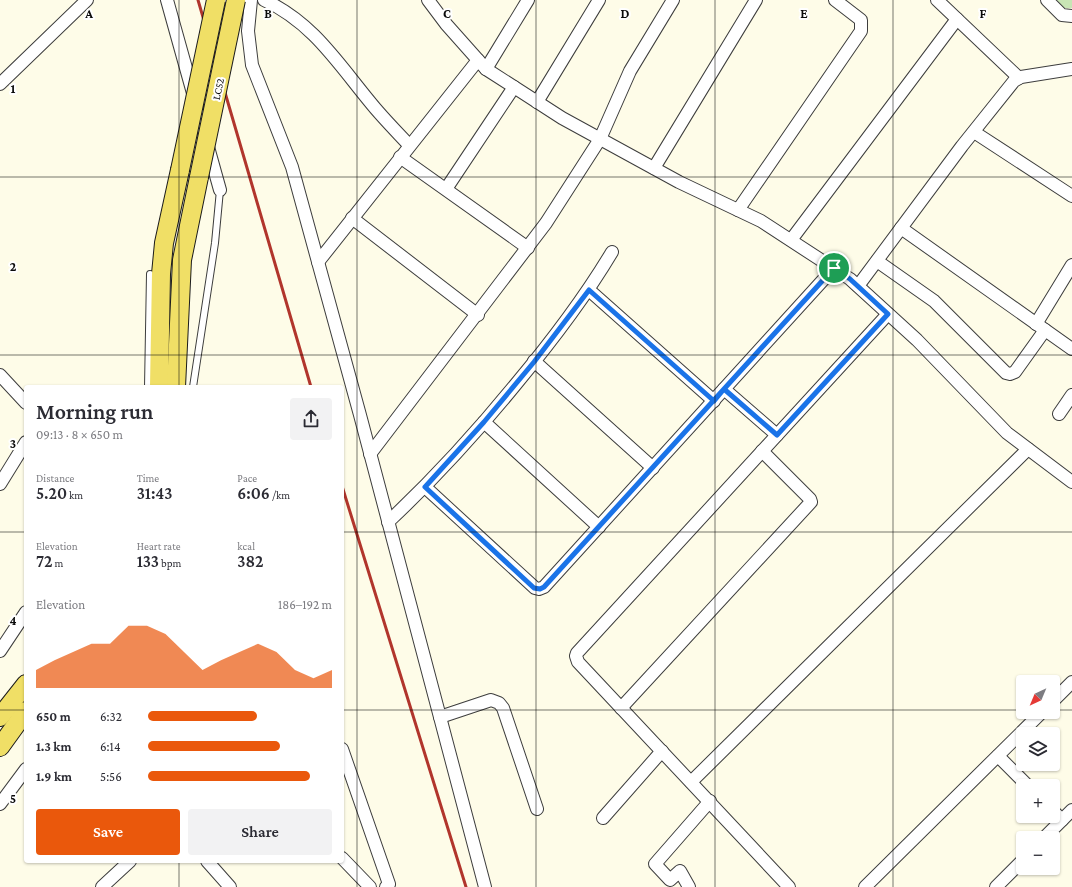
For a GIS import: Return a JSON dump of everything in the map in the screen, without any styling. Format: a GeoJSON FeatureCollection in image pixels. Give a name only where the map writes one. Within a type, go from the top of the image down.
{"type":"FeatureCollection","features":[{"type":"Feature","properties":{"kind":"main road","name":"LC52"},"geometry":{"type":"LineString","coordinates":[[159,385],[161,274],[164,243],[216,0]]}},
{"type":"Feature","properties":{"kind":"main road","name":"LC52"},"geometry":{"type":"LineString","coordinates":[[176,385],[182,260],[236,0]]}},
{"type":"Feature","properties":{"kind":"main road"},"geometry":{"type":"LineString","coordinates":[[0,717],[24,687]]}},
{"type":"Feature","properties":{"kind":"main road"},"geometry":{"type":"LineString","coordinates":[[0,746],[24,714]]}},
{"type":"Feature","properties":{"kind":"street"},"geometry":{"type":"LineString","coordinates":[[167,0],[220,190]]}},
{"type":"Feature","properties":{"kind":"street"},"geometry":{"type":"LineString","coordinates":[[251,0],[248,31],[252,65],[292,167],[485,887]]}},
{"type":"Feature","properties":{"kind":"street"},"geometry":{"type":"LineString","coordinates":[[264,0],[292,14],[319,38],[371,104],[409,145]]}},
{"type":"Feature","properties":{"kind":"street"},"geometry":{"type":"LineString","coordinates":[[428,0],[446,24],[482,64],[514,87],[600,139],[654,168],[761,221],[834,268],[858,286],[917,340],[1008,432],[1072,482]]}},
{"type":"Feature","properties":{"kind":"street"},"geometry":{"type":"LineString","coordinates":[[318,262],[409,145],[482,64],[528,0]]}},
{"type":"Feature","properties":{"kind":"street"},"geometry":{"type":"LineString","coordinates":[[537,102],[599,0]]}},
{"type":"Feature","properties":{"kind":"street"},"geometry":{"type":"LineString","coordinates":[[370,454],[478,315],[546,223],[600,139],[630,71],[673,0]]}},
{"type":"Feature","properties":{"kind":"street"},"geometry":{"type":"LineString","coordinates":[[654,168],[756,0]]}},
{"type":"Feature","properties":{"kind":"street"},"geometry":{"type":"LineString","coordinates":[[738,210],[861,31],[862,20],[835,0]]}},
{"type":"Feature","properties":{"kind":"street"},"geometry":{"type":"LineString","coordinates":[[937,0],[1019,78]]}},
{"type":"Feature","properties":{"kind":"street"},"geometry":{"type":"LineString","coordinates":[[1047,0],[1062,15],[1072,16]]}},
{"type":"Feature","properties":{"kind":"street"},"geometry":{"type":"LineString","coordinates":[[0,84],[83,1]]}},
{"type":"Feature","properties":{"kind":"street"},"geometry":{"type":"LineString","coordinates":[[791,240],[957,19]]}},
{"type":"Feature","properties":{"kind":"street"},"geometry":{"type":"LineString","coordinates":[[858,286],[1014,81],[1019,78],[1072,69]]}},
{"type":"Feature","properties":{"kind":"street"},"geometry":{"type":"LineString","coordinates":[[446,189],[514,87]]}},
{"type":"Feature","properties":{"kind":"street"},"geometry":{"type":"LineString","coordinates":[[974,132],[1072,196]]}},
{"type":"Feature","properties":{"kind":"street"},"geometry":{"type":"LineString","coordinates":[[400,157],[528,248]]}},
{"type":"Feature","properties":{"kind":"street"},"geometry":{"type":"LineString","coordinates":[[352,218],[478,315]]}},
{"type":"Feature","properties":{"kind":"street"},"geometry":{"type":"LineString","coordinates":[[901,228],[1072,349]]}},
{"type":"Feature","properties":{"kind":"street"},"geometry":{"type":"LineString","coordinates":[[388,522],[425,487],[484,422],[534,362],[589,290],[612,252]]}},
{"type":"Feature","properties":{"kind":"street"},"geometry":{"type":"LineString","coordinates":[[877,261],[934,301],[1006,373],[1010,374],[1015,372],[1041,327],[1072,266]]}},
{"type":"Feature","properties":{"kind":"street"},"geometry":{"type":"LineString","coordinates":[[425,487],[534,588],[540,589],[544,587],[834,268]]}},
{"type":"Feature","properties":{"kind":"street"},"geometry":{"type":"LineString","coordinates":[[589,290],[714,401]]}},
{"type":"Feature","properties":{"kind":"street"},"geometry":{"type":"LineString","coordinates":[[789,887],[710,801],[578,662],[576,656],[577,653],[888,314]]}},
{"type":"Feature","properties":{"kind":"street"},"geometry":{"type":"LineString","coordinates":[[534,362],[652,468]]}},
{"type":"Feature","properties":{"kind":"street"},"geometry":{"type":"LineString","coordinates":[[0,375],[24,401]]}},
{"type":"Feature","properties":{"kind":"street"},"geometry":{"type":"LineString","coordinates":[[724,389],[777,435]]}},
{"type":"Feature","properties":{"kind":"street"},"geometry":{"type":"LineString","coordinates":[[1059,414],[1072,395]]}},
{"type":"Feature","properties":{"kind":"street"},"geometry":{"type":"LineString","coordinates":[[484,422],[599,527]]}},
{"type":"Feature","properties":{"kind":"street"},"geometry":{"type":"LineString","coordinates":[[0,484],[24,445]]}},
{"type":"Feature","properties":{"kind":"street"},"geometry":{"type":"LineString","coordinates":[[692,782],[1028,448]]}},
{"type":"Feature","properties":{"kind":"street"},"geometry":{"type":"LineString","coordinates":[[621,708],[811,502],[810,499],[762,451]]}},
{"type":"Feature","properties":{"kind":"street"},"geometry":{"type":"LineString","coordinates":[[0,651],[24,615]]}},
{"type":"Feature","properties":{"kind":"street"},"geometry":{"type":"LineString","coordinates":[[1060,694],[1072,682]]}},
{"type":"Feature","properties":{"kind":"street"},"geometry":{"type":"LineString","coordinates":[[440,717],[491,700],[499,704],[502,708],[537,809]]}},
{"type":"Feature","properties":{"kind":"street"},"geometry":{"type":"LineString","coordinates":[[865,887],[1035,719]]}},
{"type":"Feature","properties":{"kind":"street"},"geometry":{"type":"LineString","coordinates":[[603,818],[662,751]]}},
{"type":"Feature","properties":{"kind":"street"},"geometry":{"type":"LineString","coordinates":[[344,755],[388,884],[386,887]]}},
{"type":"Feature","properties":{"kind":"street"},"geometry":{"type":"LineString","coordinates":[[998,756],[1021,779]]}},
{"type":"Feature","properties":{"kind":"street"},"geometry":{"type":"LineString","coordinates":[[0,804],[24,771]]}},
{"type":"Feature","properties":{"kind":"street"},"geometry":{"type":"LineString","coordinates":[[689,887],[680,871],[670,880],[655,864],[710,801]]}},
{"type":"Feature","properties":{"kind":"street"},"geometry":{"type":"LineString","coordinates":[[1051,831],[1072,810]]}},
{"type":"Feature","properties":{"kind":"street"},"geometry":{"type":"LineString","coordinates":[[344,860],[370,887]]}},
{"type":"Feature","properties":{"kind":"street"},"geometry":{"type":"LineString","coordinates":[[102,887],[128,863]]}},
{"type":"Feature","properties":{"kind":"street"},"geometry":{"type":"LineString","coordinates":[[209,863],[230,887]]}},
{"type":"Feature","properties":{"kind":"street"},"geometry":{"type":"LineString","coordinates":[[996,887],[1016,867]]}},
{"type":"Feature","properties":{"kind":"lane"},"geometry":{"type":"LineString","coordinates":[[193,385],[215,243],[220,190]]}},
{"type":"Feature","properties":{"kind":"lane"},"geometry":{"type":"LineString","coordinates":[[148,385],[148,294],[150,274]]}},
{"type":"Feature","properties":{"kind":"green space"},"geometry":{"type":"Polygon","coordinates":[[[1055,0],[1072,0],[1072,8],[1062,8],[1055,0]]]}},
{"type":"Feature","properties":{"kind":"railway"},"geometry":{"type":"LineString","coordinates":[[198,0],[310,385]]}},
{"type":"Feature","properties":{"kind":"railway"},"geometry":{"type":"LineString","coordinates":[[344,492],[466,887]]}},
{"type":"Feature","properties":{"kind":"route"},"geometry":{"type":"LineString","coordinates":[[834,268],[724,389],[544,587],[540,589],[534,588],[425,487],[484,422],[534,362],[589,290],[714,401],[724,389],[777,435],[888,314],[850,279],[834,268]]}}]}
